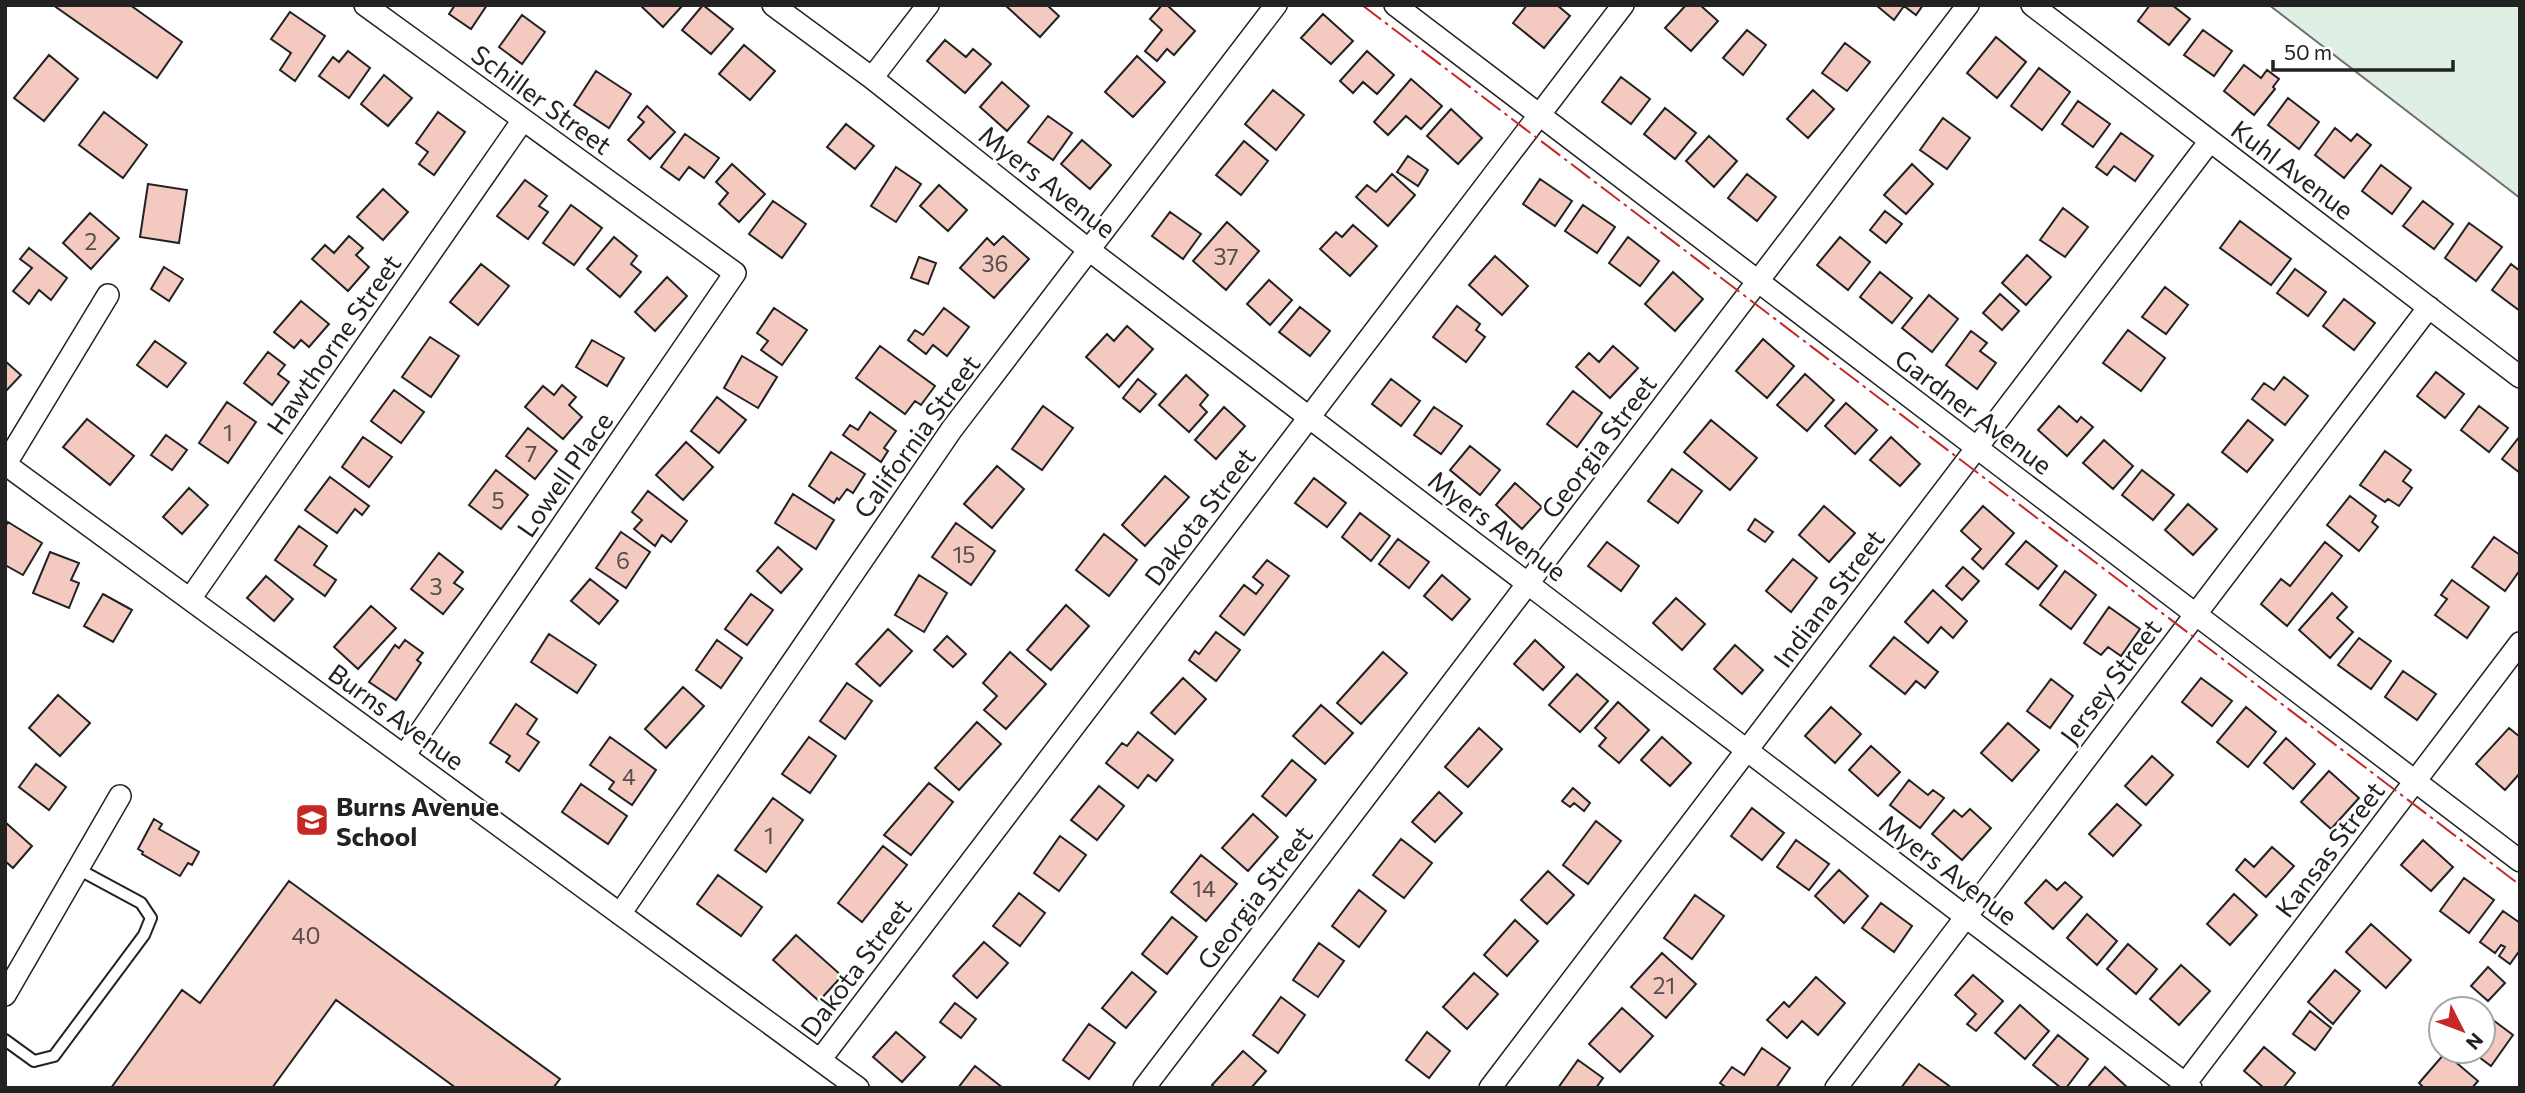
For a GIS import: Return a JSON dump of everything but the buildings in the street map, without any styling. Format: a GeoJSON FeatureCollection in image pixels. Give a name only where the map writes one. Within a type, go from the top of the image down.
{"type":"FeatureCollection","features":[{"type":"Feature","properties":{"kind":"street","name":"Schiller Street"},"geometry":{"type":"LineString","coordinates":[[365,5],[687,238]]}},
{"type":"Feature","properties":{"kind":"street","name":"Myers Avenue"},"geometry":{"type":"LineString","coordinates":[[773,5],[872,78],[1090,250],[2186,1086]]}},
{"type":"Feature","properties":{"kind":"street"},"geometry":{"type":"LineString","coordinates":[[872,78],[928,5]]}},
{"type":"Feature","properties":{"kind":"street","name":"California Street"},"geometry":{"type":"LineString","coordinates":[[620,914],[952,429],[1276,5]]}},
{"type":"Feature","properties":{"kind":"street","name":"Gardner Avenue"},"geometry":{"type":"LineString","coordinates":[[1395,5],[2520,861]]}},
{"type":"Feature","properties":{"kind":"street","name":"Dakota Street"},"geometry":{"type":"LineString","coordinates":[[820,1060],[1623,5]]}},
{"type":"Feature","properties":{"kind":"street","name":"Georgia Street"},"geometry":{"type":"LineString","coordinates":[[1144,1088],[1968,5]]}},
{"type":"Feature","properties":{"kind":"street","name":"Kuhl Avenue"},"geometry":{"type":"LineString","coordinates":[[2032,5],[2520,377]]}},
{"type":"Feature","properties":{"kind":"street","name":"Hawthorne Street"},"geometry":{"type":"LineString","coordinates":[[190,599],[523,120]]}},
{"type":"Feature","properties":{"kind":"street","name":"Indiana Street"},"geometry":{"type":"LineString","coordinates":[[1490,1088],[2210,141]]}},
{"type":"Feature","properties":{"kind":"street","name":"Lowell Place"},"geometry":{"type":"LineString","coordinates":[[404,756],[735,273],[687,238]]}},
{"type":"Feature","properties":{"kind":"street"},"geometry":{"type":"LineString","coordinates":[[5,464],[108,295]]}},
{"type":"Feature","properties":{"kind":"street","name":"Jersey Street"},"geometry":{"type":"LineString","coordinates":[[1836,1088],[2428,307]]}},
{"type":"Feature","properties":{"kind":"street","name":"Burns Avenue"},"geometry":{"type":"LineString","coordinates":[[5,464],[858,1088]]}},
{"type":"Feature","properties":{"kind":"street","name":"Kansas Street"},"geometry":{"type":"LineString","coordinates":[[2186,1086],[2520,643]]}},
{"type":"Feature","properties":{"kind":"street"},"geometry":{"type":"LineString","coordinates":[[5,995],[120,796]]}},
{"type":"Feature","properties":{"kind":"lane"},"geometry":{"type":"LineString","coordinates":[[5,1040],[34,1061],[54,1056],[144,935],[151,918],[141,903],[78,869]]}},
{"type":"Feature","properties":{"kind":"green space"},"geometry":{"type":"Polygon","coordinates":[[[2269,5],[2520,5],[2520,198],[2269,5]]]}},
{"type":"Feature","properties":{"kind":"power"},"geometry":{"type":"LineString","coordinates":[[1362,5],[2520,885]]}},
{"type":"Feature","properties":{"kind":"place","name":"Burns Avenue School"},"geometry":{"type":"Point","coordinates":[312,820]}}]}
